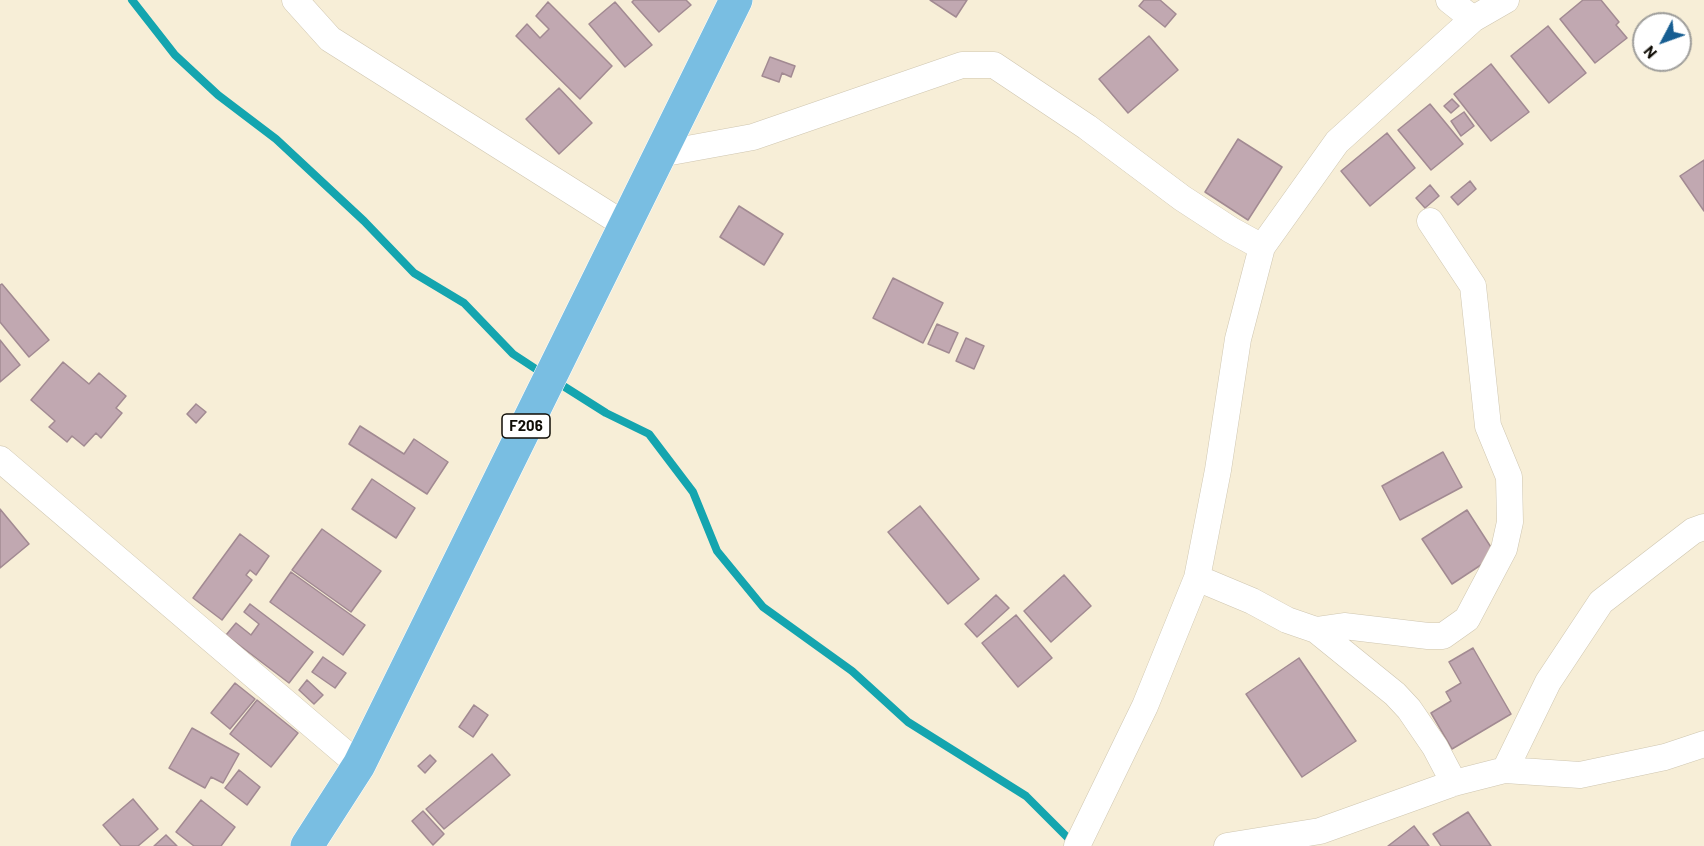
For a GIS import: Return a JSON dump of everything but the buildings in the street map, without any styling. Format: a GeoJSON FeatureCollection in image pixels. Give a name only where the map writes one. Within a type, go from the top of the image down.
{"type":"FeatureCollection","features":[{"type":"Feature","properties":{"kind":"main road","name":"F206"},"geometry":{"type":"LineString","coordinates":[[307,846],[359,765],[736,0]]}},
{"type":"Feature","properties":{"kind":"street"},"geometry":{"type":"LineString","coordinates":[[295,0],[330,39],[625,225]]}},
{"type":"Feature","properties":{"kind":"street"},"geometry":{"type":"LineString","coordinates":[[1449,0],[1473,20]]}},
{"type":"Feature","properties":{"kind":"street"},"geometry":{"type":"LineString","coordinates":[[1077,846],[1145,706],[1197,578],[1218,470],[1238,339],[1262,247],[1337,142],[1473,20],[1506,0]]}},
{"type":"Feature","properties":{"kind":"street"},"geometry":{"type":"LineString","coordinates":[[660,154],[753,137],[962,65],[994,65],[1087,127],[1182,198],[1262,247]]}},
{"type":"Feature","properties":{"kind":"street"},"geometry":{"type":"LineString","coordinates":[[1316,630],[1344,626],[1443,636],[1467,619],[1504,549],[1510,522],[1509,477],[1488,426],[1473,286],[1430,221]]}},
{"type":"Feature","properties":{"kind":"street"},"geometry":{"type":"LineString","coordinates":[[0,459],[359,765]]}},
{"type":"Feature","properties":{"kind":"street"},"geometry":{"type":"LineString","coordinates":[[1505,770],[1548,682],[1601,602],[1694,531],[1704,527]]}},
{"type":"Feature","properties":{"kind":"street"},"geometry":{"type":"LineString","coordinates":[[1197,578],[1251,601],[1287,620],[1316,630],[1395,694],[1409,709],[1435,747],[1454,783]]}},
{"type":"Feature","properties":{"kind":"street"},"geometry":{"type":"LineString","coordinates":[[1227,846],[1320,831],[1454,783],[1505,770],[1580,776],[1665,757],[1704,744]]}},
{"type":"Feature","properties":{"kind":"waterway"},"geometry":{"type":"LineString","coordinates":[[132,0],[175,55],[218,95],[276,139],[364,221],[414,273],[464,303],[513,354],[542,373]]}},
{"type":"Feature","properties":{"kind":"waterway"},"geometry":{"type":"LineString","coordinates":[[557,382],[606,413],[649,434],[693,492],[717,551],[763,607],[852,671],[908,722],[1026,796],[1073,843]]}}]}
